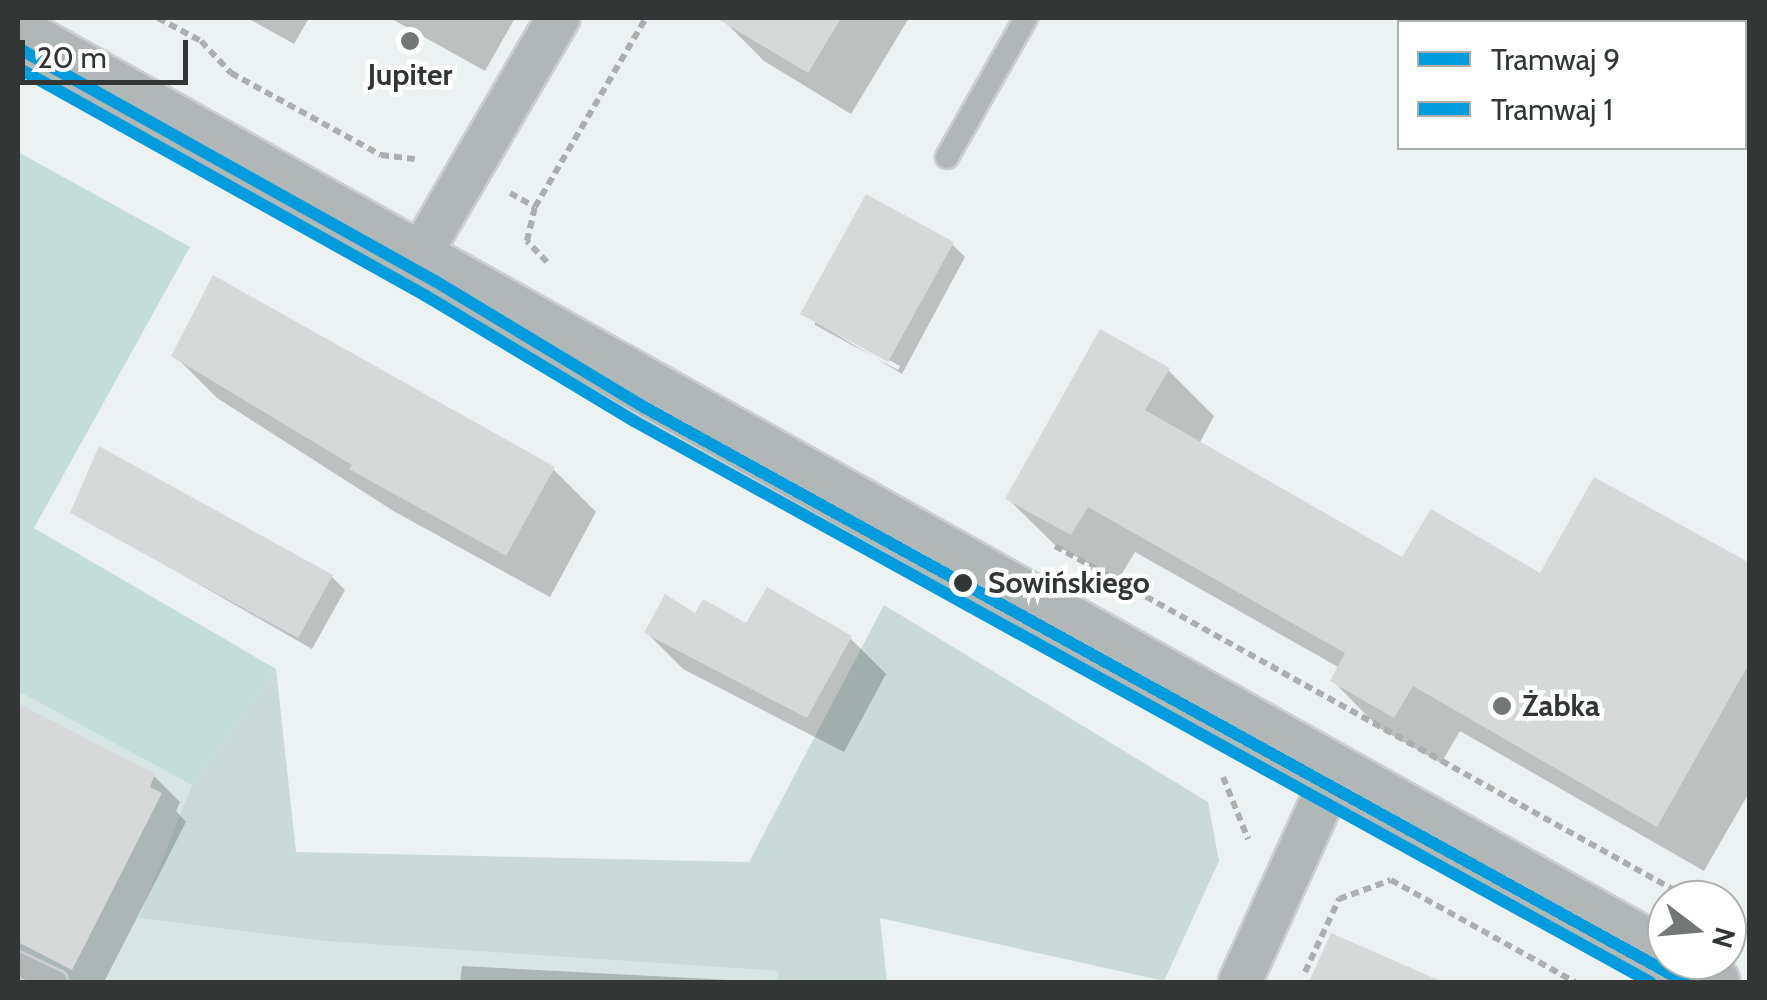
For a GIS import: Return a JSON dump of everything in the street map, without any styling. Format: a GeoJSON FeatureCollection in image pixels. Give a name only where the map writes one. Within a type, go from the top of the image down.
{"type":"FeatureCollection","features":[{"type":"Feature","properties":{"kind":"street"},"geometry":{"type":"LineString","coordinates":[[418,258],[558,18]]}},
{"type":"Feature","properties":{"kind":"street"},"geometry":{"type":"LineString","coordinates":[[18,34],[1647,947]]}},
{"type":"Feature","properties":{"kind":"street"},"geometry":{"type":"LineString","coordinates":[[1240,982],[1335,772]]}},
{"type":"Feature","properties":{"kind":"lane"},"geometry":{"type":"LineString","coordinates":[[947,157],[1026,18]]}},
{"type":"Feature","properties":{"kind":"lane"},"geometry":{"type":"LineString","coordinates":[[18,964],[56,982]]}},
{"type":"Feature","properties":{"kind":"path"},"geometry":{"type":"LineString","coordinates":[[158,18],[201,41],[230,73],[381,155],[410,162],[421,155]]}},
{"type":"Feature","properties":{"kind":"path"},"geometry":{"type":"LineString","coordinates":[[560,269],[527,241],[535,207],[646,18]]}},
{"type":"Feature","properties":{"kind":"path"},"geometry":{"type":"LineString","coordinates":[[1046,540],[1656,880]]}},
{"type":"Feature","properties":{"kind":"path"},"geometry":{"type":"LineString","coordinates":[[1300,982],[1340,899],[1391,880],[1575,982]]}},
{"type":"Feature","properties":{"kind":"shaded area"},"geometry":{"type":"Polygon","coordinates":[[[884,605],[1208,802],[1219,861],[1164,981],[880,918],[887,982],[778,982],[778,971],[323,941],[139,918],[192,785],[276,669],[296,852],[749,862],[884,605]]]}},
{"type":"Feature","properties":{"kind":"shaded area"},"geometry":{"type":"Polygon","coordinates":[[[18,691],[192,785],[140,918],[323,941],[779,971],[778,982],[18,982],[18,691]]]}},
{"type":"Feature","properties":{"kind":"green space"},"geometry":{"type":"Polygon","coordinates":[[[18,152],[190,247],[34,528],[276,669],[192,785],[18,691],[18,152]]]}},
{"type":"Feature","properties":{"kind":"building"},"geometry":{"type":"Polygon","coordinates":[[[716,18],[841,18],[808,73],[716,18]]]}},
{"type":"Feature","properties":{"kind":"building"},"geometry":{"type":"Polygon","coordinates":[[[866,194],[954,242],[888,362],[800,314],[866,194]]]}},
{"type":"Feature","properties":{"kind":"building"},"geometry":{"type":"Polygon","coordinates":[[[213,275],[555,467],[506,556],[349,469],[352,465],[171,356],[213,275]]]}},
{"type":"Feature","properties":{"kind":"building"},"geometry":{"type":"Polygon","coordinates":[[[1100,329],[1170,368],[1145,410],[1402,557],[1431,509],[1540,573],[1594,477],[1750,563],[1750,662],[1657,827],[1413,686],[1394,718],[1330,681],[1345,653],[1088,507],[1071,535],[1005,499],[1100,329]]]}},
{"type":"Feature","properties":{"kind":"building"},"geometry":{"type":"Polygon","coordinates":[[[99,446],[333,575],[298,638],[70,513],[99,446]]]}},
{"type":"Feature","properties":{"kind":"building"},"geometry":{"type":"Polygon","coordinates":[[[767,587],[852,636],[807,718],[644,633],[665,594],[695,613],[703,599],[746,623],[767,587]]]}},
{"type":"Feature","properties":{"kind":"building"},"geometry":{"type":"Polygon","coordinates":[[[18,703],[155,774],[150,787],[162,793],[72,970],[18,942],[18,703]]]}},
{"type":"Feature","properties":{"kind":"building"},"geometry":{"type":"Polygon","coordinates":[[[1331,933],[1443,982],[1309,982],[1331,933]]]}},
{"type":"Feature","properties":{"kind":"tram line","name":"9"},"geometry":{"type":"LineString","coordinates":[[18,48],[435,281],[642,406],[1685,982]]}},
{"type":"Feature","properties":{"kind":"tram line","name":"1"},"geometry":{"type":"LineString","coordinates":[[18,68],[426,296],[634,421],[1650,982]]}},
{"type":"Feature","properties":{"kind":"place","name":"Jupiter"},"geometry":{"type":"Point","coordinates":[410,41]}},
{"type":"Feature","properties":{"kind":"place","name":"Sowińskiego"},"geometry":{"type":"Point","coordinates":[963,583]}},
{"type":"Feature","properties":{"kind":"place","name":"Żabka"},"geometry":{"type":"Point","coordinates":[1502,706]}}]}
